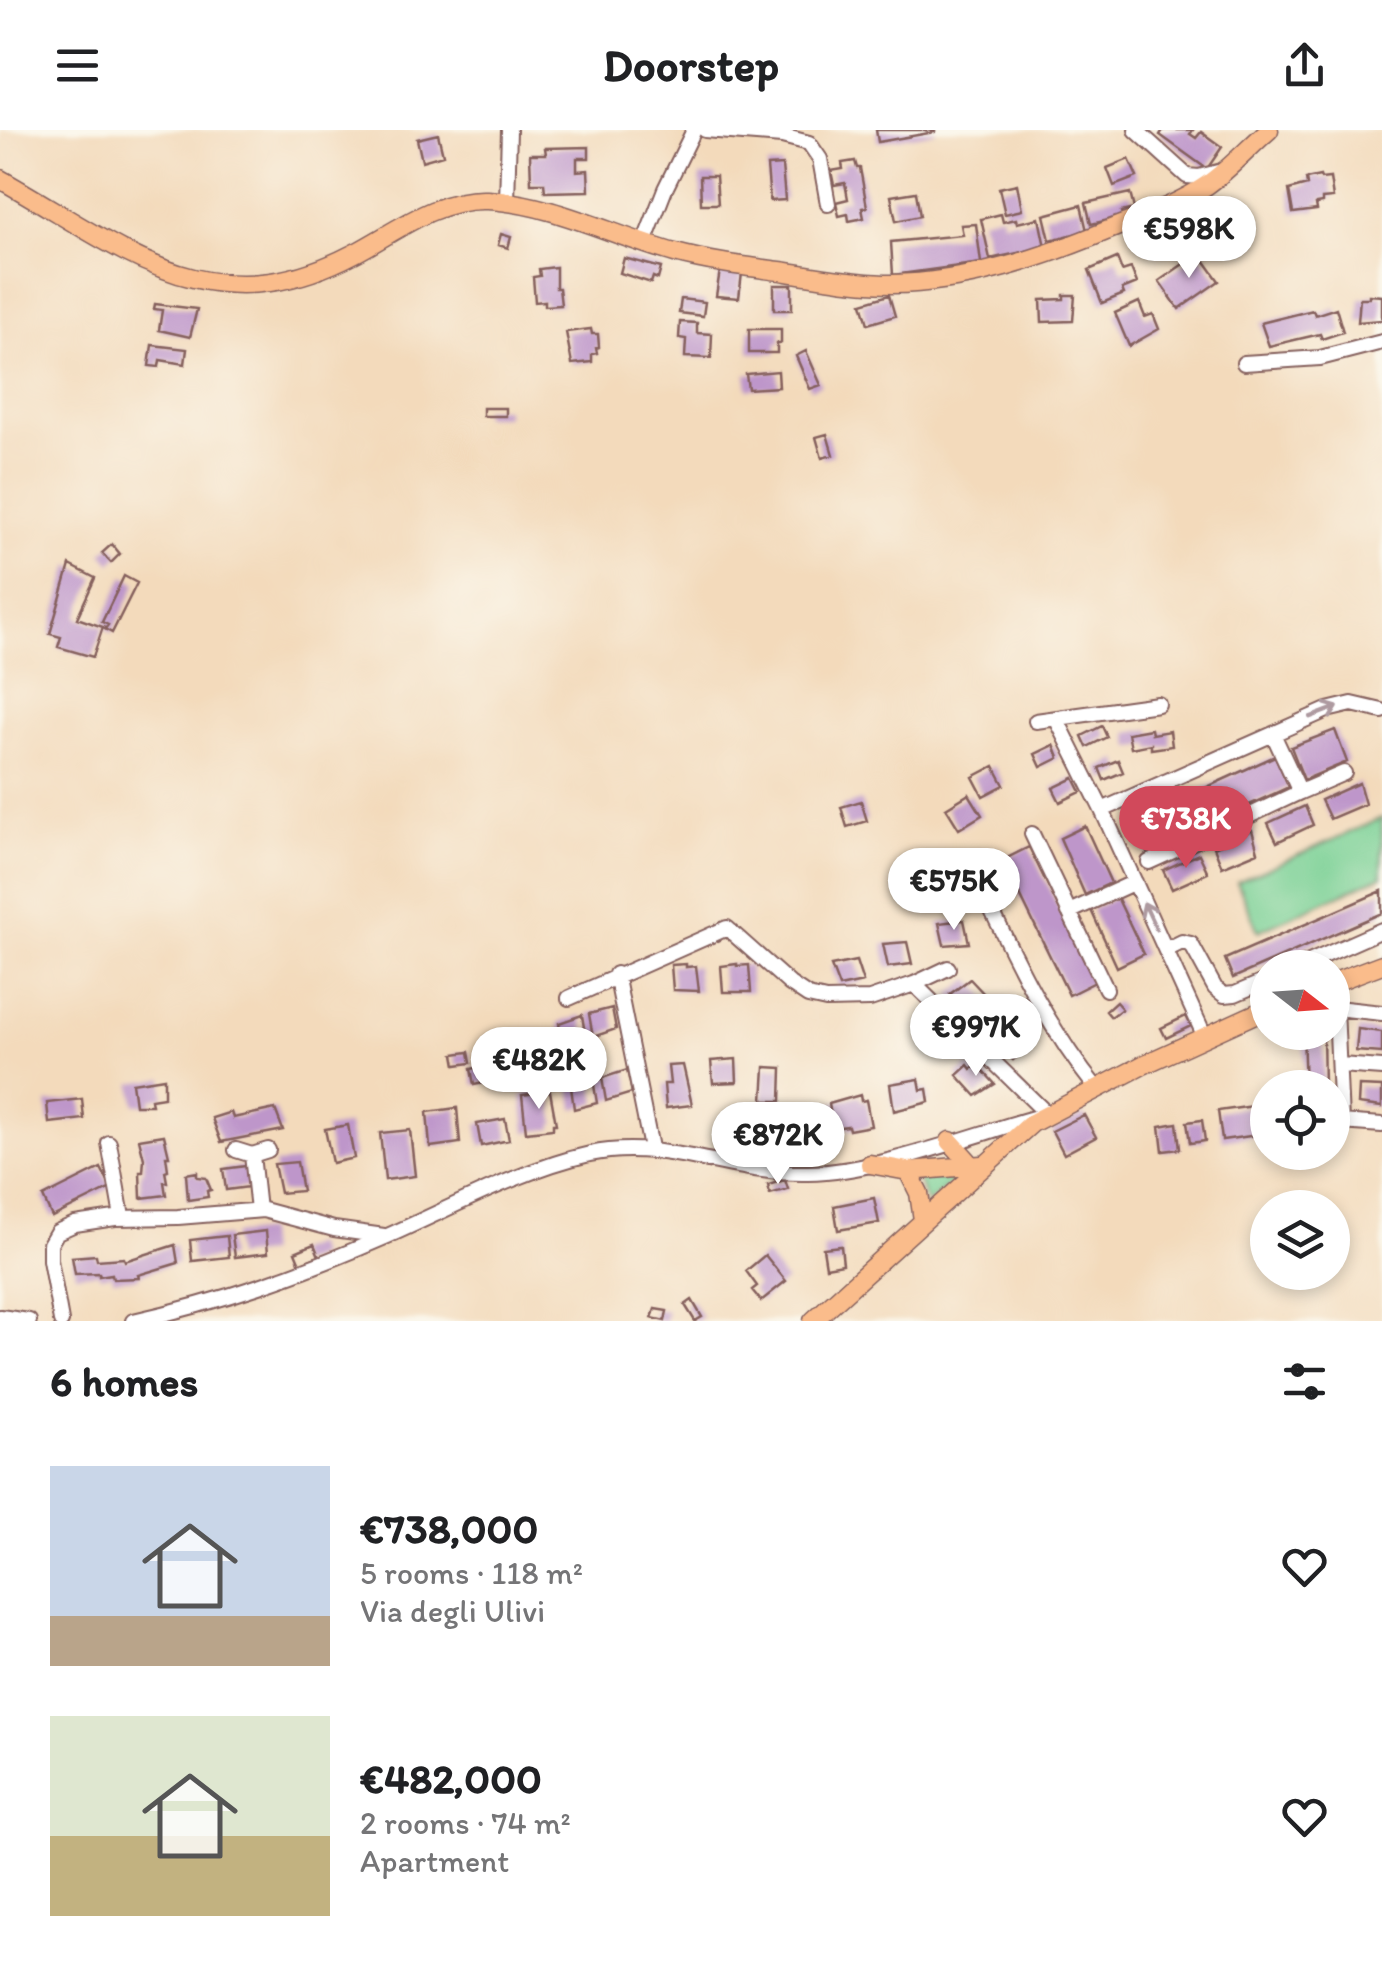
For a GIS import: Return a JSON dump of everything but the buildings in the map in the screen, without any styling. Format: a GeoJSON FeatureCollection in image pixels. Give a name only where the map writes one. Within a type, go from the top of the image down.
{"type":"FeatureCollection","features":[{"type":"Feature","properties":{"kind":"main road"},"geometry":{"type":"LineString","coordinates":[[0,179],[144,263],[176,274],[237,282],[282,280],[323,268],[446,206],[465,201],[508,202],[555,212],[644,243],[734,265],[866,283],[929,281],[1042,257],[1185,198],[1227,169],[1269,130]]}},
{"type":"Feature","properties":{"kind":"main road"},"geometry":{"type":"LineString","coordinates":[[1350,976],[1382,964]]}},
{"type":"Feature","properties":{"kind":"main road"},"geometry":{"type":"LineString","coordinates":[[813,1321],[974,1170],[1047,1114],[1250,1016]]}},
{"type":"Feature","properties":{"kind":"main road"},"geometry":{"type":"LineString","coordinates":[[950,1142],[974,1170]]}},
{"type":"Feature","properties":{"kind":"main road"},"geometry":{"type":"LineString","coordinates":[[870,1164],[908,1171],[974,1170]]}},
{"type":"Feature","properties":{"kind":"main road"},"geometry":{"type":"LineString","coordinates":[[908,1171],[919,1193],[923,1220]]}},
{"type":"Feature","properties":{"kind":"street"},"geometry":{"type":"LineString","coordinates":[[508,202],[510,130]]}},
{"type":"Feature","properties":{"kind":"street"},"geometry":{"type":"LineString","coordinates":[[644,243],[694,130]]}},
{"type":"Feature","properties":{"kind":"street"},"geometry":{"type":"LineString","coordinates":[[704,130],[782,136],[810,143],[820,160],[828,204]]}},
{"type":"Feature","properties":{"kind":"street"},"geometry":{"type":"LineString","coordinates":[[1136,130],[1188,176],[1195,178],[1227,169]]}},
{"type":"Feature","properties":{"kind":"street"},"geometry":{"type":"LineString","coordinates":[[1244,364],[1320,358],[1382,342]]}},
{"type":"Feature","properties":{"kind":"street"},"geometry":{"type":"LineString","coordinates":[[1036,721],[1158,704]]}},
{"type":"Feature","properties":{"kind":"street"},"geometry":{"type":"LineString","coordinates":[[1102,810],[1346,704],[1382,711]]}},
{"type":"Feature","properties":{"kind":"street"},"geometry":{"type":"LineString","coordinates":[[1056,718],[1205,1037]]}},
{"type":"Feature","properties":{"kind":"street"},"geometry":{"type":"LineString","coordinates":[[1272,734],[1300,792]]}},
{"type":"Feature","properties":{"kind":"street"},"geometry":{"type":"LineString","coordinates":[[1149,862],[1344,772]]}},
{"type":"Feature","properties":{"kind":"street"},"geometry":{"type":"LineString","coordinates":[[1164,782],[1193,842]]}},
{"type":"Feature","properties":{"kind":"street"},"geometry":{"type":"LineString","coordinates":[[1032,834],[1106,989]]}},
{"type":"Feature","properties":{"kind":"street"},"geometry":{"type":"LineString","coordinates":[[1070,912],[1134,882]]}},
{"type":"Feature","properties":{"kind":"street"},"geometry":{"type":"LineString","coordinates":[[979,884],[1030,991],[1070,1056],[1096,1089]]}},
{"type":"Feature","properties":{"kind":"street"},"geometry":{"type":"LineString","coordinates":[[568,998],[727,928],[790,984],[808,996],[826,1000],[862,1000],[914,984],[948,968]]}},
{"type":"Feature","properties":{"kind":"street"},"geometry":{"type":"LineString","coordinates":[[1337,950],[1382,930]]}},
{"type":"Feature","properties":{"kind":"street"},"geometry":{"type":"LineString","coordinates":[[1166,950],[1189,942],[1216,988],[1224,994],[1250,988]]}},
{"type":"Feature","properties":{"kind":"street"},"geometry":{"type":"LineString","coordinates":[[616,974],[650,1148]]}},
{"type":"Feature","properties":{"kind":"street"},"geometry":{"type":"LineString","coordinates":[[133,1321],[256,1290],[570,1159],[606,1151],[650,1148],[786,1172],[820,1172],[870,1164],[1047,1114],[914,984]]}},
{"type":"Feature","properties":{"kind":"street"},"geometry":{"type":"LineString","coordinates":[[1350,1008],[1382,1014]]}},
{"type":"Feature","properties":{"kind":"street"},"geometry":{"type":"LineString","coordinates":[[1338,1050],[1341,1122],[1382,1125]]}},
{"type":"Feature","properties":{"kind":"street"},"geometry":{"type":"LineString","coordinates":[[1340,1065],[1382,1068]]}},
{"type":"Feature","properties":{"kind":"street"},"geometry":{"type":"LineString","coordinates":[[109,1143],[122,1217]]}},
{"type":"Feature","properties":{"kind":"street"},"geometry":{"type":"LineString","coordinates":[[236,1150],[252,1155],[268,1150]]}},
{"type":"Feature","properties":{"kind":"street"},"geometry":{"type":"LineString","coordinates":[[252,1155],[258,1210]]}},
{"type":"Feature","properties":{"kind":"street"},"geometry":{"type":"LineString","coordinates":[[60,1321],[50,1260],[53,1237],[75,1224],[122,1217],[258,1210],[334,1229],[387,1236]]}},
{"type":"Feature","properties":{"kind":"street"},"geometry":{"type":"LineString","coordinates":[[0,1317],[29,1321]]}},
{"type":"Feature","properties":{"kind":"green space"},"geometry":{"type":"Polygon","coordinates":[[[1382,818],[1382,876],[1258,931],[1237,882],[1382,818]]]}},
{"type":"Feature","properties":{"kind":"green space"},"geometry":{"type":"Polygon","coordinates":[[[954,1175],[953,1182],[927,1204],[917,1177],[954,1175]]]}}]}
